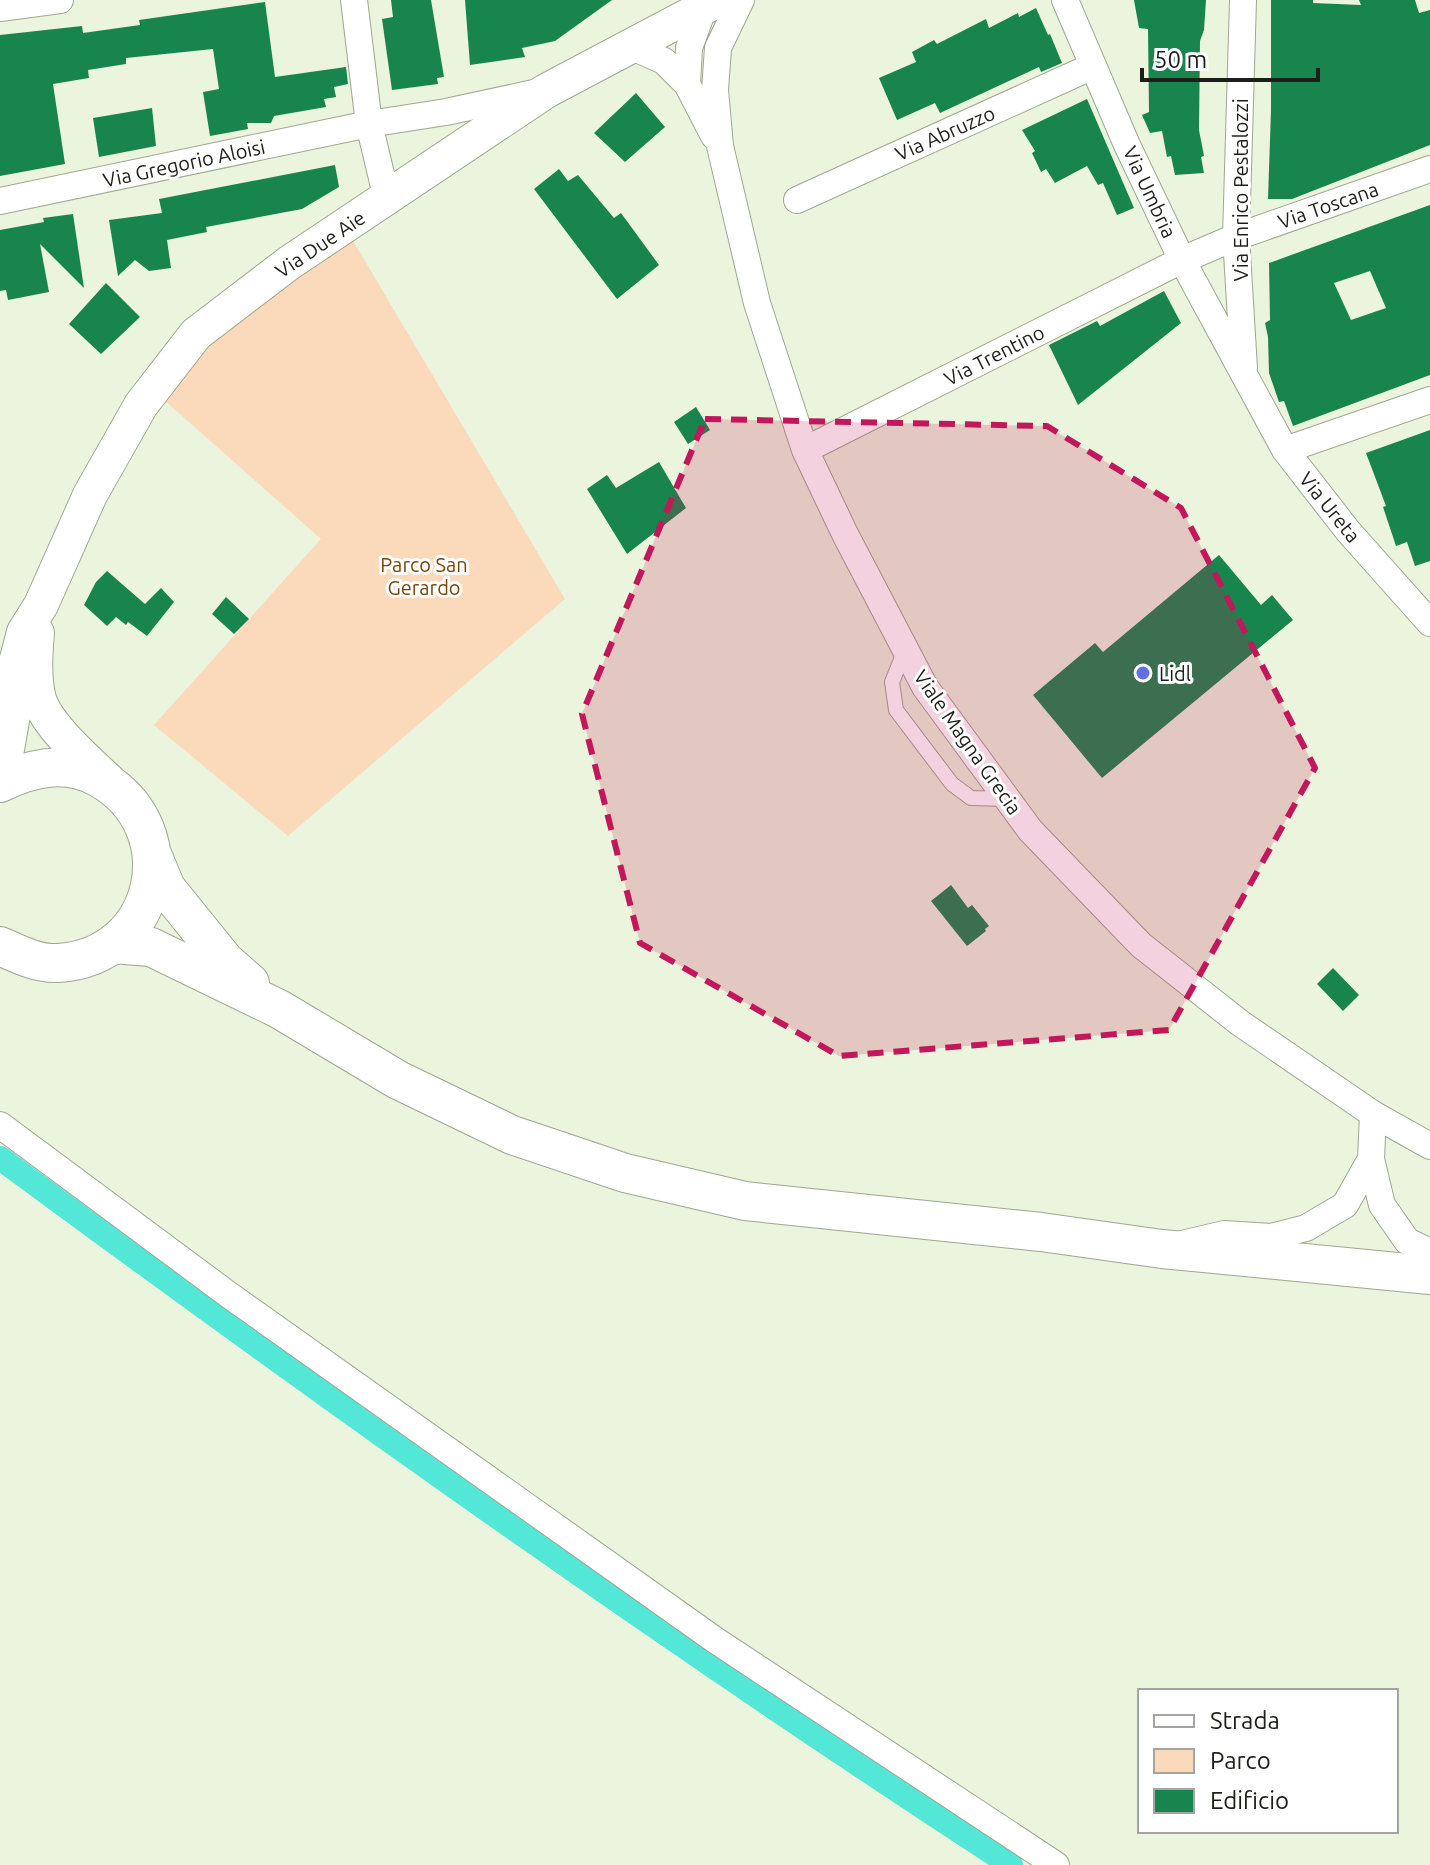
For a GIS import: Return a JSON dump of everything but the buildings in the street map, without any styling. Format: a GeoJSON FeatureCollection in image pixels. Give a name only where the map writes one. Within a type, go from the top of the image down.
{"type":"FeatureCollection","features":[{"type":"Feature","properties":{"kind":"main road"},"geometry":{"type":"LineString","coordinates":[[0,783],[28,770],[59,767],[89,772],[115,787],[133,806],[146,828],[152,854],[166,888],[225,961],[279,1009]]}},
{"type":"Feature","properties":{"kind":"main road"},"geometry":{"type":"LineString","coordinates":[[0,946],[26,958],[56,963],[86,958],[113,944],[132,926],[145,904],[152,880],[152,854]]}},
{"type":"Feature","properties":{"kind":"main road"},"geometry":{"type":"LineString","coordinates":[[113,944],[151,947],[279,1009],[398,1080],[512,1135],[625,1173],[745,1201],[1041,1232],[1162,1249],[1430,1275]]}},
{"type":"Feature","properties":{"kind":"street"},"geometry":{"type":"LineString","coordinates":[[0,8],[60,0]]}},
{"type":"Feature","properties":{"kind":"street"},"geometry":{"type":"LineString","coordinates":[[354,0],[369,124],[387,199]]}},
{"type":"Feature","properties":{"kind":"street","name":"Viale Magna Grecia"},"geometry":{"type":"LineString","coordinates":[[718,48],[741,0]]}},
{"type":"Feature","properties":{"kind":"street","name":"Via Umbria"},"geometry":{"type":"LineString","coordinates":[[1065,0],[1182,260],[1245,379]]}},
{"type":"Feature","properties":{"kind":"street","name":"Via Enrico Pestalozzi"},"geometry":{"type":"LineString","coordinates":[[1243,0],[1236,237],[1245,379]]}},
{"type":"Feature","properties":{"kind":"street"},"geometry":{"type":"LineString","coordinates":[[687,84],[689,48],[708,2]]}},
{"type":"Feature","properties":{"kind":"street","name":"Viale Magna Grecia"},"geometry":{"type":"LineString","coordinates":[[708,2],[718,48],[715,90],[720,146],[757,303],[805,450],[925,687],[1030,830],[1141,945],[1240,1023],[1373,1114],[1430,1146]]}},
{"type":"Feature","properties":{"kind":"street","name":"Via Due Aie"},"geometry":{"type":"LineString","coordinates":[[0,783],[13,715],[6,698],[24,632],[41,605],[90,495],[141,405],[196,334],[289,263],[546,91],[708,2]]}},
{"type":"Feature","properties":{"kind":"street","name":"Viale Magna Grecia"},"geometry":{"type":"LineString","coordinates":[[630,46],[664,61],[687,84],[720,146]]}},
{"type":"Feature","properties":{"kind":"street","name":"Via Abruzzo"},"geometry":{"type":"LineString","coordinates":[[797,200],[1093,66]]}},
{"type":"Feature","properties":{"kind":"street","name":"Via Gregorio Aloisi"},"geometry":{"type":"LineString","coordinates":[[0,201],[369,124],[546,91]]}},
{"type":"Feature","properties":{"kind":"street","name":"Via Toscana"},"geometry":{"type":"LineString","coordinates":[[1182,260],[1236,237],[1430,169]]}},
{"type":"Feature","properties":{"kind":"street","name":"Via Trentino"},"geometry":{"type":"LineString","coordinates":[[805,450],[1182,260]]}},
{"type":"Feature","properties":{"kind":"street","name":"Via Ureta"},"geometry":{"type":"LineString","coordinates":[[1245,379],[1285,450],[1348,531],[1430,623]]}},
{"type":"Feature","properties":{"kind":"street"},"geometry":{"type":"LineString","coordinates":[[1285,450],[1430,400]]}},
{"type":"Feature","properties":{"kind":"street","name":"Via Due Aie"},"geometry":{"type":"LineString","coordinates":[[41,605],[36,650],[38,699],[65,740],[115,787]]}},
{"type":"Feature","properties":{"kind":"street"},"geometry":{"type":"LineString","coordinates":[[1373,1114],[1371,1159],[1382,1205],[1407,1241],[1430,1252]]}},
{"type":"Feature","properties":{"kind":"street"},"geometry":{"type":"LineString","coordinates":[[0,1125],[229,1295],[715,1640],[1056,1865]]}},
{"type":"Feature","properties":{"kind":"street"},"geometry":{"type":"LineString","coordinates":[[1162,1249],[1224,1234],[1271,1237],[1306,1228],[1345,1205],[1371,1159]]}},
{"type":"Feature","properties":{"kind":"lane"},"geometry":{"type":"LineString","coordinates":[[905,649],[892,682],[896,710],[952,784],[971,798],[1008,799]]}},
{"type":"Feature","properties":{"kind":"highlighted area"},"geometry":{"type":"Polygon","coordinates":[[[705,419],[1047,426],[1181,508],[1315,768],[1169,1030],[839,1056],[640,943],[582,714],[705,419]]]}},
{"type":"Feature","properties":{"kind":"green space","name":"Parco San Gerardo"},"geometry":{"type":"Polygon","coordinates":[[[352,239],[565,599],[288,836],[154,725],[321,539],[163,399],[195,359],[228,329],[352,239]]]}},
{"type":"Feature","properties":{"kind":"waterway"},"geometry":{"type":"LineString","coordinates":[[0,1158],[500,1519],[754,1694],[1011,1865]]}},
{"type":"Feature","properties":{"kind":"place","name":"Lidl"},"geometry":{"type":"Point","coordinates":[1143,673]}}]}
